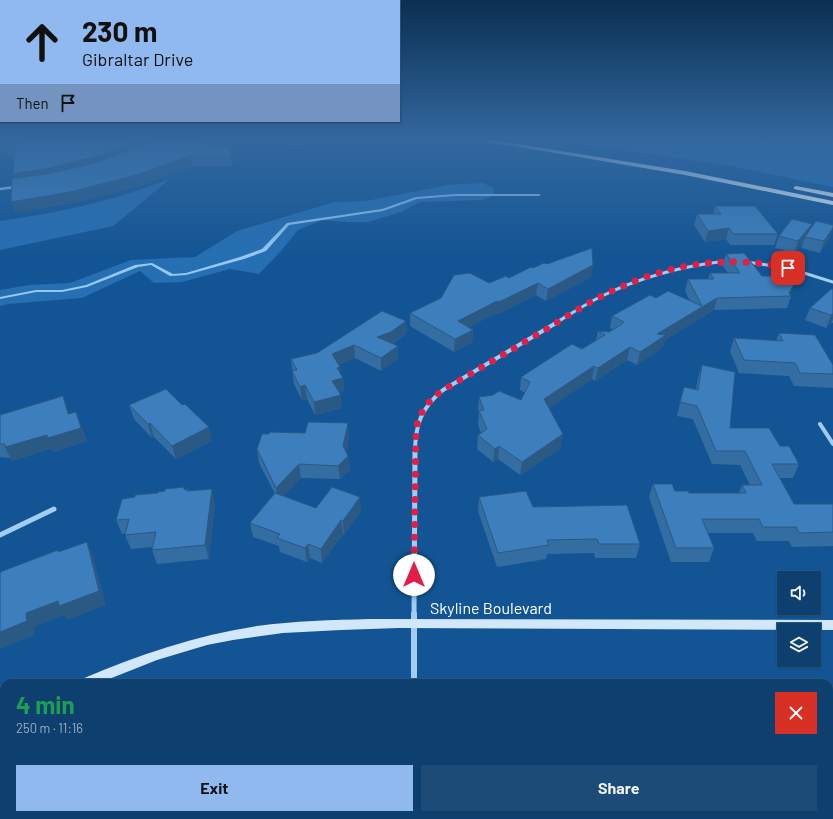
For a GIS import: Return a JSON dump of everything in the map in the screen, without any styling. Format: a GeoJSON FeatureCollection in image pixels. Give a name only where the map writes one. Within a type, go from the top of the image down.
{"type":"FeatureCollection","features":[{"type":"Feature","properties":{"kind":"main road"},"geometry":{"type":"LineString","coordinates":[[705,177],[833,203]]}},
{"type":"Feature","properties":{"kind":"main road"},"geometry":{"type":"LineString","coordinates":[[786,186],[833,195]]}},
{"type":"Feature","properties":{"kind":"street"},"geometry":{"type":"LineString","coordinates":[[0,190],[22,187]]}},
{"type":"Feature","properties":{"kind":"street"},"geometry":{"type":"LineString","coordinates":[[414,679],[416,429],[418,419],[424,407],[431,398],[443,390],[620,287],[670,270],[707,263],[735,261]]}},
{"type":"Feature","properties":{"kind":"street"},"geometry":{"type":"LineString","coordinates":[[743,261],[788,268],[833,282]]}},
{"type":"Feature","properties":{"kind":"street"},"geometry":{"type":"LineString","coordinates":[[820,424],[833,444]]}},
{"type":"Feature","properties":{"kind":"street"},"geometry":{"type":"LineString","coordinates":[[0,535],[54,509]]}},
{"type":"Feature","properties":{"kind":"street","name":"Skyline Boulevard"},"geometry":{"type":"LineString","coordinates":[[95,679],[170,650],[228,636],[282,628],[415,624],[833,625]]}},
{"type":"Feature","properties":{"kind":"shaded area"},"geometry":{"type":"Polygon","coordinates":[[[785,177],[833,177],[833,187],[785,177]]]}},
{"type":"Feature","properties":{"kind":"shaded area"},"geometry":{"type":"Polygon","coordinates":[[[170,179],[113,226],[0,250],[0,221],[86,205],[149,187],[170,179]]]}},
{"type":"Feature","properties":{"kind":"shaded area"},"geometry":{"type":"Polygon","coordinates":[[[483,183],[493,188],[495,195],[482,200],[420,202],[401,212],[368,222],[322,220],[298,230],[281,251],[259,274],[230,269],[182,282],[154,283],[140,271],[82,298],[8,304],[0,306],[0,290],[29,285],[70,283],[131,260],[195,257],[237,231],[334,202],[366,201],[448,185],[483,183]]]}},
{"type":"Feature","properties":{"kind":"building"},"geometry":{"type":"Polygon","coordinates":[[[24,177],[127,177],[70,192],[11,202],[12,179],[24,177]]]}},
{"type":"Feature","properties":{"kind":"building"},"geometry":{"type":"Polygon","coordinates":[[[715,206],[755,206],[778,234],[734,234],[729,228],[708,231],[697,214],[721,214],[715,206]]]}},
{"type":"Feature","properties":{"kind":"building"},"geometry":{"type":"Polygon","coordinates":[[[792,219],[812,224],[798,241],[779,236],[792,219]]]}},
{"type":"Feature","properties":{"kind":"building"},"geometry":{"type":"Polygon","coordinates":[[[816,221],[833,225],[833,228],[824,241],[805,237],[816,221]]]}},
{"type":"Feature","properties":{"kind":"building"},"geometry":{"type":"Polygon","coordinates":[[[592,248],[593,265],[548,289],[538,283],[501,301],[495,302],[458,321],[473,330],[455,339],[410,313],[441,298],[454,275],[470,273],[489,283],[506,276],[509,278],[531,267],[533,268],[544,263],[547,264],[592,248]]]}},
{"type":"Feature","properties":{"kind":"building"},"geometry":{"type":"Polygon","coordinates":[[[744,253],[762,276],[787,276],[794,285],[789,293],[791,296],[717,298],[657,334],[666,335],[640,352],[630,347],[598,368],[594,366],[544,399],[563,434],[522,462],[499,446],[495,449],[478,435],[487,429],[479,411],[484,410],[479,397],[493,395],[499,391],[521,400],[530,382],[521,377],[572,344],[582,349],[605,335],[598,331],[609,332],[624,322],[612,316],[650,295],[656,298],[668,291],[702,306],[688,279],[714,279],[710,273],[740,273],[726,254],[744,253]]]}},
{"type":"Feature","properties":{"kind":"building"},"geometry":{"type":"Polygon","coordinates":[[[831,289],[833,289],[833,314],[831,315],[810,308],[831,289]]]}},
{"type":"Feature","properties":{"kind":"building"},"geometry":{"type":"Polygon","coordinates":[[[382,311],[406,321],[391,332],[377,337],[398,346],[381,358],[354,345],[332,354],[340,367],[337,368],[343,378],[332,381],[341,395],[314,402],[305,385],[300,387],[292,371],[297,370],[291,359],[317,353],[382,311]]]}},
{"type":"Feature","properties":{"kind":"building"},"geometry":{"type":"Polygon","coordinates":[[[779,333],[815,335],[833,365],[833,374],[800,373],[795,363],[744,360],[734,338],[783,341],[779,333]]]}},
{"type":"Feature","properties":{"kind":"building"},"geometry":{"type":"Polygon","coordinates":[[[702,365],[735,372],[730,428],[769,428],[780,446],[789,446],[799,464],[772,464],[794,504],[833,504],[833,532],[799,533],[796,527],[763,527],[759,519],[702,519],[714,548],[676,548],[653,484],[672,484],[675,491],[688,491],[689,493],[746,493],[742,485],[762,485],[745,451],[716,451],[697,406],[680,402],[684,387],[698,390],[702,365]]]}},
{"type":"Feature","properties":{"kind":"building"},"geometry":{"type":"Polygon","coordinates":[[[166,389],[182,405],[185,404],[209,427],[172,446],[150,423],[148,424],[129,405],[166,389]]]}},
{"type":"Feature","properties":{"kind":"building"},"geometry":{"type":"Polygon","coordinates":[[[63,396],[68,414],[76,412],[81,428],[48,438],[47,435],[5,447],[5,444],[0,444],[0,415],[63,396]]]}},
{"type":"Feature","properties":{"kind":"building"},"geometry":{"type":"Polygon","coordinates":[[[308,422],[348,423],[343,446],[348,456],[338,466],[299,464],[276,488],[257,449],[262,434],[269,434],[270,432],[305,433],[308,422]]]}},
{"type":"Feature","properties":{"kind":"building"},"geometry":{"type":"Polygon","coordinates":[[[184,487],[184,490],[188,489],[187,491],[212,489],[205,545],[152,550],[156,532],[125,535],[129,519],[116,520],[122,499],[135,497],[135,495],[158,493],[165,491],[165,489],[184,487]]]}},
{"type":"Feature","properties":{"kind":"building"},"geometry":{"type":"Polygon","coordinates":[[[332,487],[360,497],[343,521],[341,520],[321,549],[308,544],[305,548],[277,538],[280,534],[250,523],[275,493],[316,508],[332,487]]]}},
{"type":"Feature","properties":{"kind":"building"},"geometry":{"type":"Polygon","coordinates":[[[526,491],[533,507],[627,505],[640,544],[599,544],[597,539],[547,540],[549,545],[498,553],[479,497],[526,491]]]}},
{"type":"Feature","properties":{"kind":"building"},"geometry":{"type":"Polygon","coordinates":[[[87,542],[99,591],[59,606],[58,601],[26,613],[27,621],[0,632],[0,572],[58,550],[58,552],[87,542]]]}},
{"type":"Feature","properties":{"kind":"waterway"},"geometry":{"type":"LineString","coordinates":[[0,298],[36,291],[62,291],[87,286],[137,266],[152,264],[172,275],[186,274],[264,250],[288,224],[383,210],[416,198],[455,195],[539,195]]}},
{"type":"Feature","properties":{"kind":"route"},"geometry":{"type":"LineString","coordinates":[[414,575],[416,429],[418,419],[424,407],[431,398],[598,298],[620,287],[670,270],[713,262],[743,261],[788,268]]}}]}
